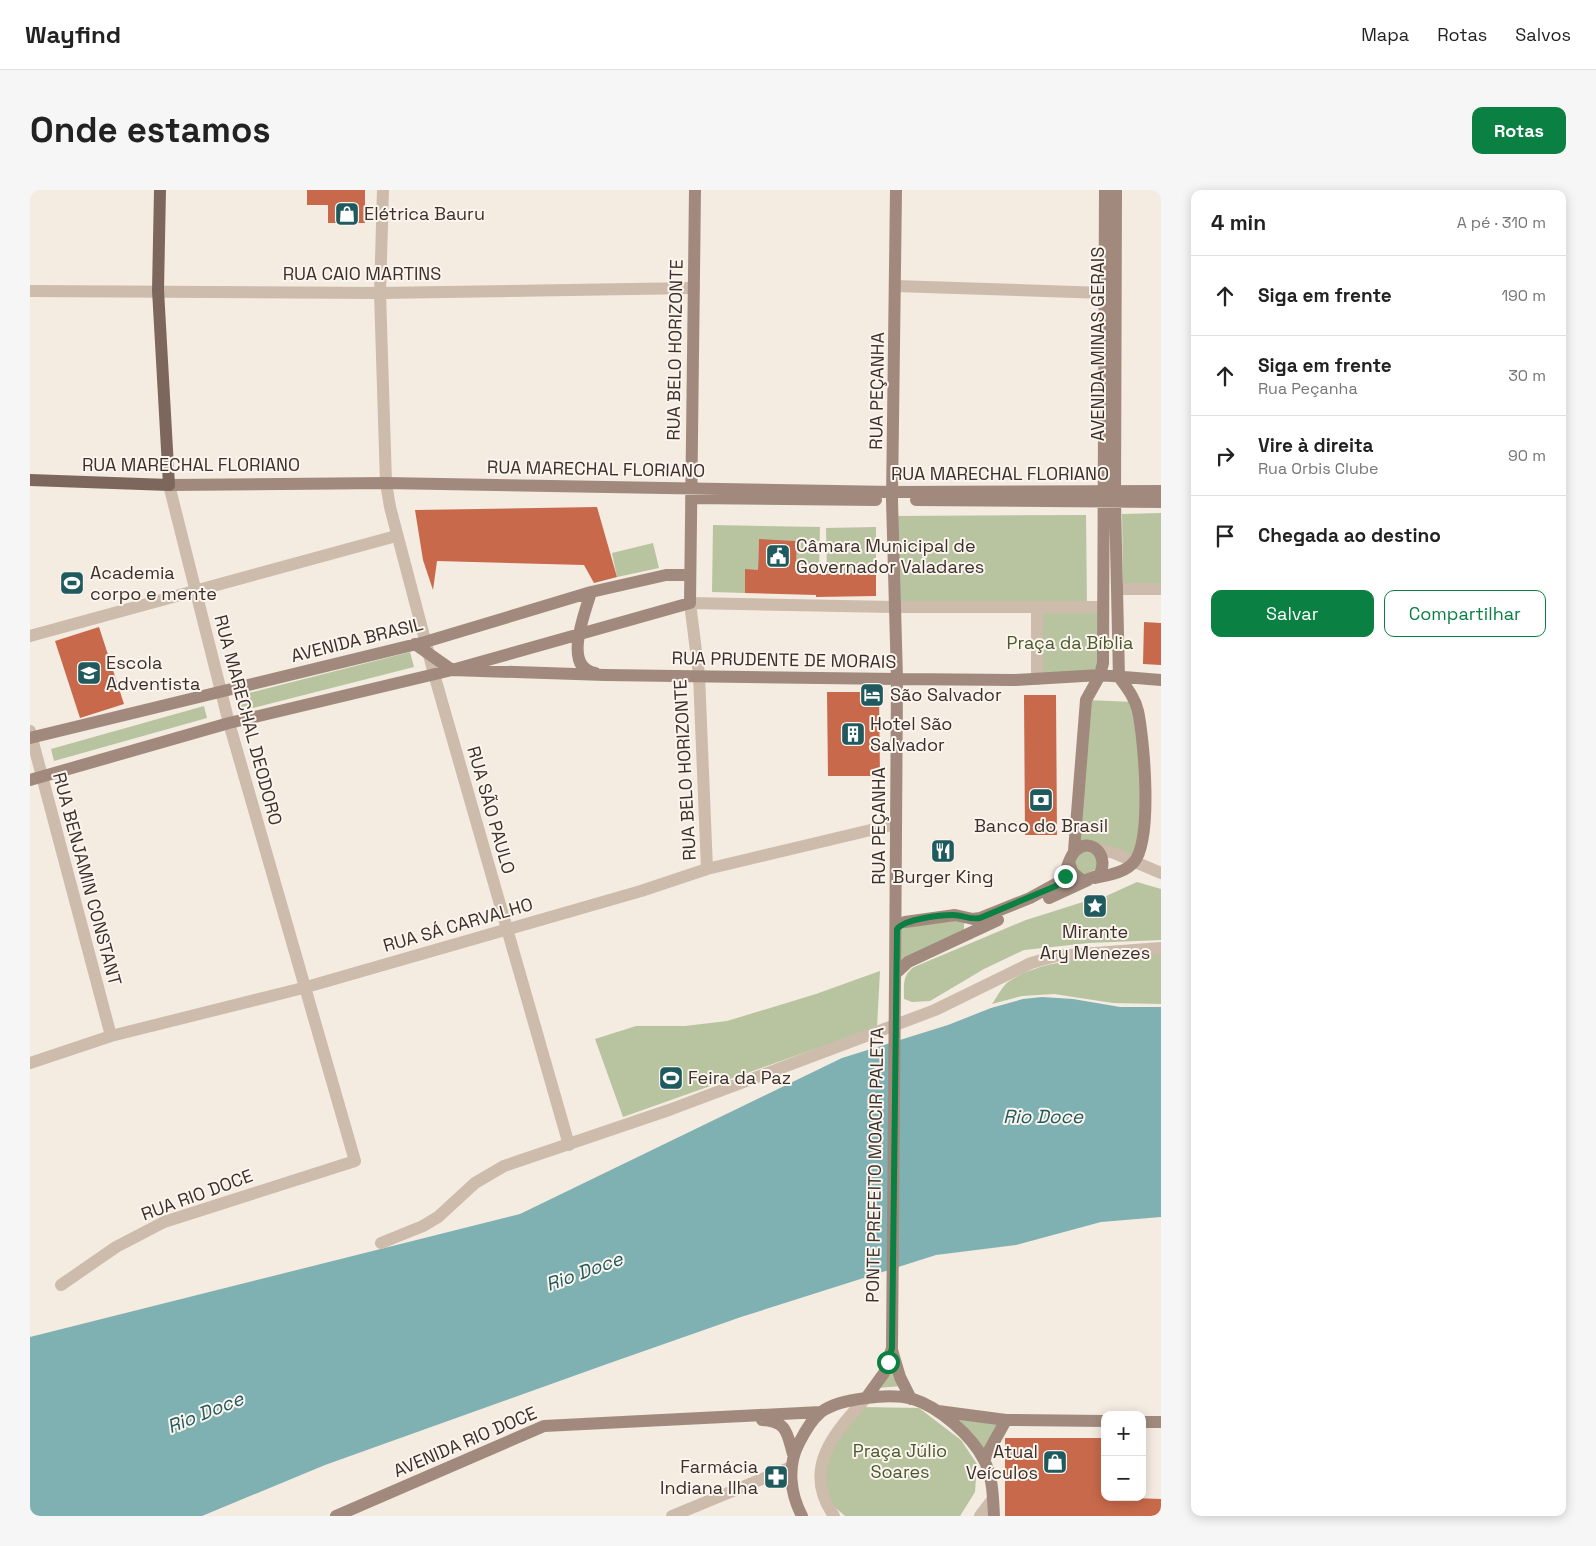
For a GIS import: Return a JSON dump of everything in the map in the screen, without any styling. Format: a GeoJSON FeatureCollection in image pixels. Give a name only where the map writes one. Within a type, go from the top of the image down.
{"type":"FeatureCollection","features":[{"type":"Feature","properties":{"kind":"main road","name":"RUA MARECHAL DEODORO"},"geometry":{"type":"LineString","coordinates":[[160,190],[158,290],[169,485]]}},
{"type":"Feature","properties":{"kind":"main road","name":"RUA MARECHAL FLORIANO"},"geometry":{"type":"LineString","coordinates":[[30,480],[169,485]]}},
{"type":"Feature","properties":{"kind":"street","name":"RUA SÃO PAULO"},"geometry":{"type":"LineString","coordinates":[[383,190],[380,293],[386,483],[396,536],[423,646],[434,674],[569,1145]]}},
{"type":"Feature","properties":{"kind":"street","name":"RUA BELO HORIZONTE"},"geometry":{"type":"LineString","coordinates":[[695,190],[690,602],[699,675],[707,869]]}},
{"type":"Feature","properties":{"kind":"street","name":"RUA PEÇANHA"},"geometry":{"type":"LineString","coordinates":[[895,979],[899,922],[896,824],[897,679],[893,496],[896,190]]}},
{"type":"Feature","properties":{"kind":"street","name":"AVENIDA MINAS GERAIS"},"geometry":{"type":"LineString","coordinates":[[1105,190],[1104,292],[1109,496],[1118,589],[1119,677]]}},
{"type":"Feature","properties":{"kind":"street","name":"AVENIDA MINAS GERAIS"},"geometry":{"type":"LineString","coordinates":[[1100,676],[1103,663],[1109,496],[1116,190]]}},
{"type":"Feature","properties":{"kind":"street"},"geometry":{"type":"LineString","coordinates":[[895,286],[1104,292]]}},
{"type":"Feature","properties":{"kind":"street","name":"RUA CAIO MARTINS"},"geometry":{"type":"LineString","coordinates":[[30,291],[158,290],[380,293],[694,288]]}},
{"type":"Feature","properties":{"kind":"street","name":"RUA MARECHAL FLORIANO"},"geometry":{"type":"LineString","coordinates":[[169,485],[386,483],[691,493],[893,496],[1109,496],[1161,491]]}},
{"type":"Feature","properties":{"kind":"street","name":"RUA MARECHAL DEODORO"},"geometry":{"type":"LineString","coordinates":[[169,485],[220,691],[303,988],[355,1161]]}},
{"type":"Feature","properties":{"kind":"street","name":"RUA MARECHAL FLORIANO"},"geometry":{"type":"LineString","coordinates":[[1109,496],[1161,502]]}},
{"type":"Feature","properties":{"kind":"street"},"geometry":{"type":"LineString","coordinates":[[30,636],[396,536]]}},
{"type":"Feature","properties":{"kind":"street","name":"AVENIDA BRASIL"},"geometry":{"type":"LineString","coordinates":[[31,736],[220,691],[423,646],[591,592],[666,575],[690,575]]}},
{"type":"Feature","properties":{"kind":"street"},"geometry":{"type":"LineString","coordinates":[[1118,589],[1161,589]]}},
{"type":"Feature","properties":{"kind":"street"},"geometry":{"type":"LineString","coordinates":[[591,592],[580,633],[577,656],[581,666],[588,672],[605,675]]}},
{"type":"Feature","properties":{"kind":"street"},"geometry":{"type":"LineString","coordinates":[[36,778],[229,723],[452,670],[690,602],[894,607],[1104,608]]}},
{"type":"Feature","properties":{"kind":"street"},"geometry":{"type":"LineString","coordinates":[[1037,607],[1037,679]]}},
{"type":"Feature","properties":{"kind":"street"},"geometry":{"type":"LineString","coordinates":[[423,646],[452,670]]}},
{"type":"Feature","properties":{"kind":"street","name":"RUA PRUDENTE DE MORAIS"},"geometry":{"type":"LineString","coordinates":[[452,670],[605,675],[897,679],[1037,679],[1100,676],[1161,680]]}},
{"type":"Feature","properties":{"kind":"street"},"geometry":{"type":"LineString","coordinates":[[1096,849],[1100,853],[1104,864],[1099,875],[1091,880],[1082,881],[1077,878],[1070,868],[1086,700],[1100,676]]}},
{"type":"Feature","properties":{"kind":"street"},"geometry":{"type":"LineString","coordinates":[[896,958],[901,963],[908,962],[962,936],[1091,880],[1127,868],[1134,862],[1141,850],[1145,835],[1146,792],[1138,711],[1131,694],[1119,677]]}},
{"type":"Feature","properties":{"kind":"street","name":"RUA BENJAMIN CONSTANT"},"geometry":{"type":"LineString","coordinates":[[31,736],[36,778],[111,1036]]}},
{"type":"Feature","properties":{"kind":"street","name":"RUA SÁ CARVALHO"},"geometry":{"type":"LineString","coordinates":[[30,1063],[111,1036],[303,988],[641,891],[707,869],[896,824]]}},
{"type":"Feature","properties":{"kind":"street"},"geometry":{"type":"LineString","coordinates":[[899,922],[953,915],[973,920],[1030,898],[1061,881],[1072,857],[1085,846],[1114,853],[1157,871]]}},
{"type":"Feature","properties":{"kind":"street"},"geometry":{"type":"LineString","coordinates":[[1141,850],[1142,860],[1157,871]]}},
{"type":"Feature","properties":{"kind":"street"},"geometry":{"type":"LineString","coordinates":[[953,915],[960,917],[966,923],[962,936]]}},
{"type":"Feature","properties":{"kind":"street"},"geometry":{"type":"LineString","coordinates":[[381,1243],[438,1217],[475,1183],[504,1166],[569,1145],[935,1010],[1031,963],[1056,956],[1161,948]]}},
{"type":"Feature","properties":{"kind":"street"},"geometry":{"type":"LineString","coordinates":[[895,979],[908,962]]}},
{"type":"Feature","properties":{"kind":"street","name":"PONTE PREFEITO MOACIR PALETA"},"geometry":{"type":"LineString","coordinates":[[895,979],[892,1348],[900,1378],[911,1399]]}},
{"type":"Feature","properties":{"kind":"street","name":"RUA RIO DOCE"},"geometry":{"type":"LineString","coordinates":[[62,1285],[116,1247],[164,1222],[355,1161]]}},
{"type":"Feature","properties":{"kind":"street","name":"PONTE PREFEITO MOACIR PALETA"},"geometry":{"type":"LineString","coordinates":[[866,1398],[884,1373],[892,1348]]}},
{"type":"Feature","properties":{"kind":"street"},"geometry":{"type":"LineString","coordinates":[[834,1516],[822,1495],[821,1465],[834,1436],[866,1398]]}},
{"type":"Feature","properties":{"kind":"street"},"geometry":{"type":"LineString","coordinates":[[799,1513],[792,1485],[791,1467],[794,1454],[809,1425],[821,1412],[837,1404],[866,1398],[911,1399],[937,1410],[1006,1420],[1101,1421]]}},
{"type":"Feature","properties":{"kind":"street"},"geometry":{"type":"LineString","coordinates":[[937,1410],[967,1438],[984,1460],[994,1499],[994,1516]]}},
{"type":"Feature","properties":{"kind":"street","name":"AVENIDA RIO DOCE"},"geometry":{"type":"LineString","coordinates":[[336,1516],[544,1426],[821,1412]]}},
{"type":"Feature","properties":{"kind":"street","name":"AVENIDA RIO DOCE"},"geometry":{"type":"LineString","coordinates":[[702,1418],[774,1421],[785,1429],[794,1454]]}},
{"type":"Feature","properties":{"kind":"street"},"geometry":{"type":"LineString","coordinates":[[984,1460],[1006,1420]]}},
{"type":"Feature","properties":{"kind":"street"},"geometry":{"type":"LineString","coordinates":[[1146,1422],[1161,1422]]}},
{"type":"Feature","properties":{"kind":"street"},"geometry":{"type":"LineString","coordinates":[[672,1516],[791,1467]]}},
{"type":"Feature","properties":{"kind":"street"},"geometry":{"type":"LineString","coordinates":[[980,1516],[994,1499]]}},
{"type":"Feature","properties":{"kind":"green space"},"geometry":{"type":"Polygon","coordinates":[[[1161,513],[1161,583],[1123,584],[1122,514],[1161,513]]]}},
{"type":"Feature","properties":{"kind":"green space"},"geometry":{"type":"Polygon","coordinates":[[[1086,515],[1087,606],[894,606],[894,516],[1086,515]]]}},
{"type":"Feature","properties":{"kind":"green space"},"geometry":{"type":"Polygon","coordinates":[[[713,525],[820,527],[819,574],[796,572],[797,541],[759,540],[758,570],[745,570],[745,593],[712,592],[713,525]]]}},
{"type":"Feature","properties":{"kind":"green space"},"geometry":{"type":"Polygon","coordinates":[[[876,527],[876,572],[827,573],[826,528],[876,527]]]}},
{"type":"Feature","properties":{"kind":"green space"},"geometry":{"type":"Polygon","coordinates":[[[653,543],[659,568],[617,577],[612,553],[653,543]]]}},
{"type":"Feature","properties":{"kind":"green space","name":"Praça da Bíblia"},"geometry":{"type":"Polygon","coordinates":[[[1039,609],[1101,610],[1098,672],[1040,677],[1039,609]]]}},
{"type":"Feature","properties":{"kind":"green space"},"geometry":{"type":"Polygon","coordinates":[[[410,652],[414,667],[241,711],[237,696],[410,652]]]}},
{"type":"Feature","properties":{"kind":"green space"},"geometry":{"type":"Polygon","coordinates":[[[1086,700],[1135,702],[1146,792],[1134,862],[1123,856],[1074,850],[1086,700]]]}},
{"type":"Feature","properties":{"kind":"green space"},"geometry":{"type":"Polygon","coordinates":[[[204,706],[207,718],[54,761],[51,749],[204,706]]]}},
{"type":"Feature","properties":{"kind":"green space"},"geometry":{"type":"Polygon","coordinates":[[[1094,850],[1100,867],[1081,877],[1073,856],[1076,852],[1094,850]]]}},
{"type":"Feature","properties":{"kind":"green space"},"geometry":{"type":"Polygon","coordinates":[[[1137,882],[1161,889],[1161,940],[1089,943],[1024,950],[984,969],[930,1001],[912,1002],[904,999],[904,985],[907,973],[914,967],[1026,920],[1083,902],[1085,912],[1106,908],[1104,897],[1137,882]]]}},
{"type":"Feature","properties":{"kind":"green space"},"geometry":{"type":"Polygon","coordinates":[[[954,917],[964,922],[964,930],[901,960],[901,926],[954,917]]]}},
{"type":"Feature","properties":{"kind":"green space"},"geometry":{"type":"Polygon","coordinates":[[[1161,951],[1161,1004],[1113,1003],[1054,994],[1022,996],[992,1004],[1008,982],[1040,967],[1103,956],[1161,951]]]}},
{"type":"Feature","properties":{"kind":"green space","name":"Feira da Paz"},"geometry":{"type":"Polygon","coordinates":[[[880,971],[877,1027],[623,1117],[595,1039],[636,1026],[685,1026],[727,1021],[816,994],[880,971]]]}},
{"type":"Feature","properties":{"kind":"green space"},"geometry":{"type":"Polygon","coordinates":[[[892,1356],[902,1386],[877,1388],[892,1356]]]}},
{"type":"Feature","properties":{"kind":"green space","name":"Praça Júlio Soares"},"geometry":{"type":"Polygon","coordinates":[[[862,1407],[919,1408],[961,1440],[977,1464],[975,1492],[960,1516],[845,1516],[830,1503],[824,1473],[834,1444],[862,1407]]]}},
{"type":"Feature","properties":{"kind":"green space"},"geometry":{"type":"Polygon","coordinates":[[[950,1416],[999,1423],[984,1452],[950,1416]]]}},
{"type":"Feature","properties":{"kind":"water","name":"Rio Doce"},"geometry":{"type":"Polygon","coordinates":[[[1042,997],[1073,999],[1120,1007],[1161,1007],[1161,1217],[1101,1222],[1016,1245],[936,1255],[741,1317],[607,1364],[325,1465],[202,1516],[30,1516],[30,1337],[520,1214],[842,1058],[948,1025],[991,1008],[1023,999],[1042,997]]]}},
{"type":"Feature","properties":{"kind":"building","name":"Elétrica Bauru"},"geometry":{"type":"Polygon","coordinates":[[[307,190],[365,190],[365,223],[328,223],[328,205],[307,205],[307,190]]]}},
{"type":"Feature","properties":{"kind":"building"},"geometry":{"type":"Polygon","coordinates":[[[597,507],[617,577],[594,583],[584,565],[437,561],[433,590],[423,560],[415,510],[597,507]]]}},
{"type":"Feature","properties":{"kind":"building"},"geometry":{"type":"Polygon","coordinates":[[[759,539],[797,541],[796,570],[819,574],[876,572],[876,596],[816,597],[816,595],[745,593],[745,569],[758,570],[759,539]]]}},
{"type":"Feature","properties":{"kind":"building"},"geometry":{"type":"Polygon","coordinates":[[[1144,622],[1161,623],[1161,665],[1143,664],[1144,622]]]}},
{"type":"Feature","properties":{"kind":"building","name":"Escola Adventista"},"geometry":{"type":"Polygon","coordinates":[[[99,627],[124,704],[80,718],[55,641],[99,627]]]}},
{"type":"Feature","properties":{"kind":"building","name":"Hotel São Salvador"},"geometry":{"type":"Polygon","coordinates":[[[827,692],[879,692],[880,776],[828,776],[827,692]]]}},
{"type":"Feature","properties":{"kind":"building","name":"Banco do Brasil"},"geometry":{"type":"Polygon","coordinates":[[[1024,695],[1056,695],[1057,835],[1025,835],[1024,695]]]}},
{"type":"Feature","properties":{"kind":"building","name":"Atual Veículos"},"geometry":{"type":"Polygon","coordinates":[[[1005,1438],[1101,1438],[1101,1501],[1161,1499],[1161,1516],[1005,1516],[1005,1438]]]}},
{"type":"Feature","properties":{"kind":"place","name":"Elétrica Bauru"},"geometry":{"type":"Point","coordinates":[347,214]}},
{"type":"Feature","properties":{"kind":"place","name":"Câmara Municipal de Governador Valadares"},"geometry":{"type":"Point","coordinates":[778,556]}},
{"type":"Feature","properties":{"kind":"place","name":"Academia corpo e mente"},"geometry":{"type":"Point","coordinates":[72,583]}},
{"type":"Feature","properties":{"kind":"place","name":"Escola Adventista"},"geometry":{"type":"Point","coordinates":[89,673]}},
{"type":"Feature","properties":{"kind":"place","name":"São Salvador"},"geometry":{"type":"Point","coordinates":[872,695]}},
{"type":"Feature","properties":{"kind":"place","name":"Hotel São Salvador"},"geometry":{"type":"Point","coordinates":[853,734]}},
{"type":"Feature","properties":{"kind":"place","name":"Banco do Brasil"},"geometry":{"type":"Point","coordinates":[1041,800]}},
{"type":"Feature","properties":{"kind":"place","name":"Burger King"},"geometry":{"type":"Point","coordinates":[943,851]}},
{"type":"Feature","properties":{"kind":"place","name":"Mirante Ary Menezes"},"geometry":{"type":"Point","coordinates":[1095,906]}},
{"type":"Feature","properties":{"kind":"place","name":"Feira da Paz"},"geometry":{"type":"Point","coordinates":[671,1078]}},
{"type":"Feature","properties":{"kind":"place","name":"Atual Veículos"},"geometry":{"type":"Point","coordinates":[1055,1462]}},
{"type":"Feature","properties":{"kind":"place","name":"Farmácia Indiana Ilha"},"geometry":{"type":"Point","coordinates":[776,1477]}},
{"type":"Feature","properties":{"kind":"route"},"geometry":{"type":"LineString","coordinates":[[888,1362],[892,1348],[890,1329],[897,929],[905,922],[953,915],[973,920],[980,918],[1056,886],[1065,876]]}}]}
